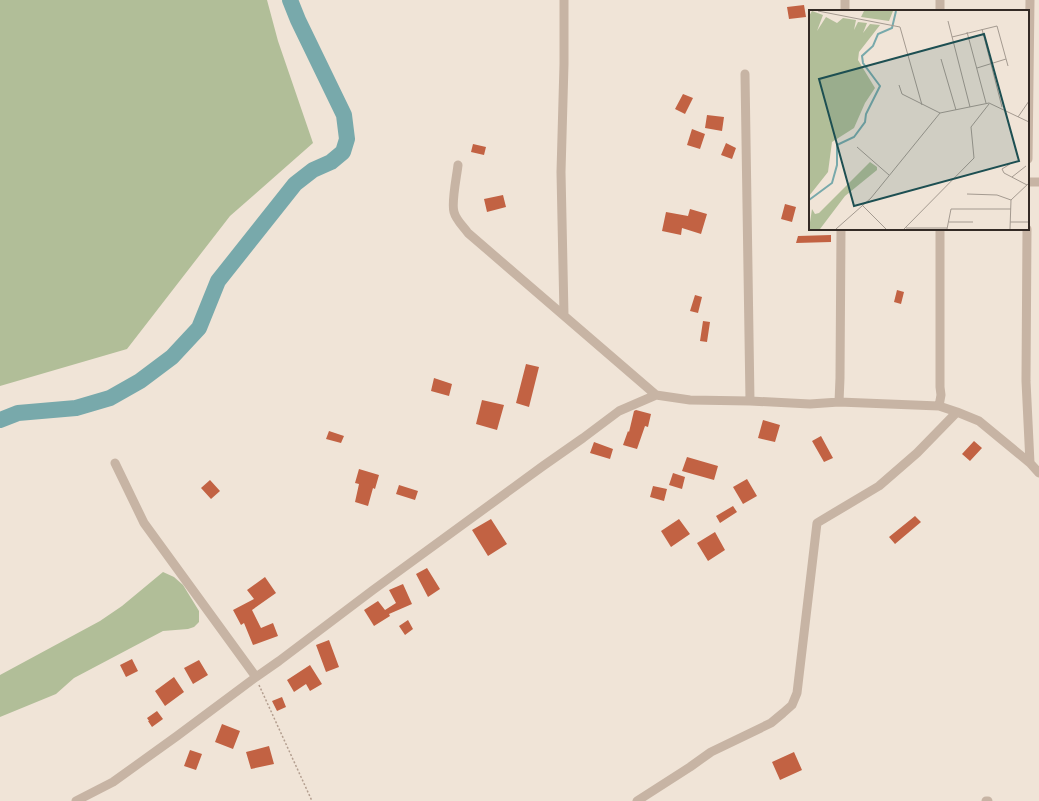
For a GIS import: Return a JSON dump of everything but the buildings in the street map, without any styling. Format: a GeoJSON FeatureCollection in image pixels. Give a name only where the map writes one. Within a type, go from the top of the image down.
{"type":"FeatureCollection","features":[{"type":"Feature","properties":{"kind":"street"},"geometry":{"type":"LineString","coordinates":[[564,0],[561,172],[564,315]]}},
{"type":"Feature","properties":{"kind":"street"},"geometry":{"type":"LineString","coordinates":[[1029,79],[1030,0]]}},
{"type":"Feature","properties":{"kind":"street"},"geometry":{"type":"LineString","coordinates":[[745,74],[750,401]]}},
{"type":"Feature","properties":{"kind":"street"},"geometry":{"type":"LineString","coordinates":[[458,165],[453,212],[468,233],[656,395]]}},
{"type":"Feature","properties":{"kind":"street"},"geometry":{"type":"LineString","coordinates":[[838,402],[840,378],[841,230]]}},
{"type":"Feature","properties":{"kind":"street"},"geometry":{"type":"LineString","coordinates":[[939,406],[941,395],[940,230]]}},
{"type":"Feature","properties":{"kind":"street"},"geometry":{"type":"LineString","coordinates":[[1027,230],[1026,381],[1030,463]]}},
{"type":"Feature","properties":{"kind":"street"},"geometry":{"type":"LineString","coordinates":[[76,801],[113,782],[178,736],[256,677],[279,662],[373,590],[619,411],[656,395],[690,400],[810,404],[838,402],[939,406],[978,421],[1030,463],[1039,473]]}},
{"type":"Feature","properties":{"kind":"street"},"geometry":{"type":"LineString","coordinates":[[637,801],[711,752],[771,723],[792,705],[797,693],[817,523],[879,486],[917,452],[957,412]]}},
{"type":"Feature","properties":{"kind":"street"},"geometry":{"type":"LineString","coordinates":[[115,463],[144,523],[256,677]]}},
{"type":"Feature","properties":{"kind":"path"},"geometry":{"type":"LineString","coordinates":[[256,677],[312,801]]}},
{"type":"Feature","properties":{"kind":"green space"},"geometry":{"type":"Polygon","coordinates":[[[0,0],[267,0],[278,41],[313,143],[230,216],[127,349],[0,386],[0,0]]]}},
{"type":"Feature","properties":{"kind":"green space"},"geometry":{"type":"Polygon","coordinates":[[[163,572],[174,577],[183,585],[199,611],[199,622],[194,627],[188,629],[163,631],[74,678],[56,694],[0,717],[0,675],[100,621],[122,606],[163,572]]]}},
{"type":"Feature","properties":{"kind":"waterway"},"geometry":{"type":"LineString","coordinates":[[0,420],[18,413],[76,408],[110,398],[140,381],[172,357],[199,328],[218,281],[295,184],[313,170],[331,162],[343,152],[347,139],[344,115],[298,20],[290,0]]}}]}
